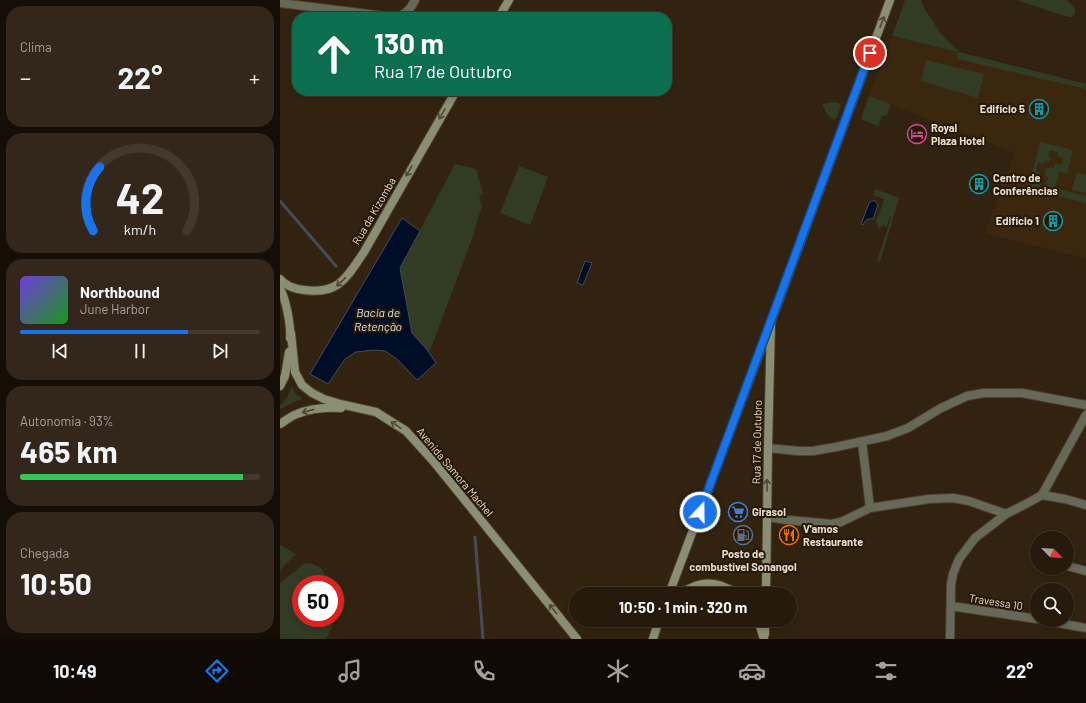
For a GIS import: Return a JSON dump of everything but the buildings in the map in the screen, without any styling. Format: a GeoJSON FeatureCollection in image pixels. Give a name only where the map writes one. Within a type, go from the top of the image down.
{"type":"FeatureCollection","features":[{"type":"Feature","properties":{"kind":"main road"},"geometry":{"type":"LineString","coordinates":[[502,12],[509,0]]}},
{"type":"Feature","properties":{"kind":"main road","name":"Rua 17 de Outubro"},"geometry":{"type":"LineString","coordinates":[[766,587],[771,322],[890,0]]}},
{"type":"Feature","properties":{"kind":"main road","name":"Rua da Kizomba"},"geometry":{"type":"LineString","coordinates":[[280,279],[291,287],[302,290],[324,291],[339,284],[350,272],[364,252],[453,96]]}},
{"type":"Feature","properties":{"kind":"main road"},"geometry":{"type":"LineString","coordinates":[[280,288],[288,314],[291,334],[289,359],[285,376],[280,386]]}},
{"type":"Feature","properties":{"kind":"main road"},"geometry":{"type":"LineString","coordinates":[[672,587],[771,322]]}},
{"type":"Feature","properties":{"kind":"main road","name":"Avenida Samora Machel"},"geometry":{"type":"LineString","coordinates":[[291,334],[295,372],[302,385],[312,393],[324,399],[376,412],[406,431],[434,462],[577,639]]}},
{"type":"Feature","properties":{"kind":"main road"},"geometry":{"type":"LineString","coordinates":[[280,424],[296,414],[312,409],[332,407],[360,408]]}},
{"type":"Feature","properties":{"kind":"main road"},"geometry":{"type":"LineString","coordinates":[[695,587],[702,584],[715,584],[724,587]]}},
{"type":"Feature","properties":{"kind":"main road"},"geometry":{"type":"LineString","coordinates":[[653,639],[657,627]]}},
{"type":"Feature","properties":{"kind":"main road"},"geometry":{"type":"LineString","coordinates":[[760,627],[764,639]]}},
{"type":"Feature","properties":{"kind":"main road"},"geometry":{"type":"LineString","coordinates":[[764,639],[765,627]]}},
{"type":"Feature","properties":{"kind":"street"},"geometry":{"type":"LineString","coordinates":[[408,12],[415,0]]}},
{"type":"Feature","properties":{"kind":"street"},"geometry":{"type":"LineString","coordinates":[[280,3],[352,12]]}},
{"type":"Feature","properties":{"kind":"street"},"geometry":{"type":"LineString","coordinates":[[768,448],[798,451],[813,450],[836,447],[887,436],[908,428],[941,408],[967,396],[984,393],[1022,393],[1086,405]]}},
{"type":"Feature","properties":{"kind":"street"},"geometry":{"type":"LineString","coordinates":[[950,639],[952,574],[959,559],[975,538],[1006,514],[1042,495],[1086,415]]}},
{"type":"Feature","properties":{"kind":"street"},"geometry":{"type":"LineString","coordinates":[[862,442],[870,508]]}},
{"type":"Feature","properties":{"kind":"street"},"geometry":{"type":"LineString","coordinates":[[1042,495],[1086,505]]}},
{"type":"Feature","properties":{"kind":"street"},"geometry":{"type":"LineString","coordinates":[[767,517],[832,524],[841,522],[870,508],[929,499],[953,498],[969,501],[1006,514]]}},
{"type":"Feature","properties":{"kind":"street"},"geometry":{"type":"LineString","coordinates":[[1074,568],[1086,571]]}},
{"type":"Feature","properties":{"kind":"street","name":"Travessa 10"},"geometry":{"type":"LineString","coordinates":[[951,606],[1030,618]]}},
{"type":"Feature","properties":{"kind":"street"},"geometry":{"type":"LineString","coordinates":[[1074,626],[1086,628]]}},
{"type":"Feature","properties":{"kind":"shaded area"},"geometry":{"type":"Polygon","coordinates":[[[892,36],[1086,84],[1086,258],[985,233],[1015,153],[869,96],[892,36]]]}},
{"type":"Feature","properties":{"kind":"green space"},"geometry":{"type":"Polygon","coordinates":[[[905,0],[921,0],[924,8],[941,34],[959,52],[1086,84],[1086,89],[957,59],[958,52],[892,36],[905,0]]]}},
{"type":"Feature","properties":{"kind":"green space"},"geometry":{"type":"Polygon","coordinates":[[[1017,0],[1066,0],[1074,7],[1075,14],[1072,17],[1068,17],[1017,0]]]}},
{"type":"Feature","properties":{"kind":"green space"},"geometry":{"type":"Polygon","coordinates":[[[926,60],[984,74],[978,98],[921,81],[926,60]]]}},
{"type":"Feature","properties":{"kind":"green space"},"geometry":{"type":"Polygon","coordinates":[[[869,96],[891,104],[887,115],[882,116],[878,126],[861,119],[869,96]]]}},
{"type":"Feature","properties":{"kind":"green space"},"geometry":{"type":"Polygon","coordinates":[[[835,102],[839,103],[841,106],[837,117],[834,120],[825,111],[822,104],[835,102]]]}},
{"type":"Feature","properties":{"kind":"green space"},"geometry":{"type":"Polygon","coordinates":[[[1040,142],[1073,150],[1067,174],[1059,171],[1055,188],[1086,196],[1086,203],[1044,193],[1048,177],[1045,176],[1046,168],[1054,168],[1055,164],[1061,165],[1063,158],[1058,156],[1058,152],[1050,150],[1048,157],[1051,158],[1050,162],[1045,160],[1044,164],[1038,162],[1036,171],[1040,172],[1038,178],[1042,179],[1037,198],[1026,196],[1040,142]]]}},
{"type":"Feature","properties":{"kind":"green space"},"geometry":{"type":"Polygon","coordinates":[[[455,164],[476,169],[483,194],[479,196],[482,206],[471,242],[429,353],[412,333],[400,268],[455,164]]]}},
{"type":"Feature","properties":{"kind":"green space"},"geometry":{"type":"Polygon","coordinates":[[[519,166],[548,177],[530,225],[500,213],[519,166]]]}},
{"type":"Feature","properties":{"kind":"green space"},"geometry":{"type":"Polygon","coordinates":[[[1077,173],[1086,175],[1086,193],[1072,190],[1077,173]]]}},
{"type":"Feature","properties":{"kind":"green space"},"geometry":{"type":"Polygon","coordinates":[[[875,189],[899,198],[880,262],[877,261],[891,218],[890,217],[886,228],[884,225],[879,229],[876,221],[884,199],[873,195],[875,189]]]}},
{"type":"Feature","properties":{"kind":"green space"},"geometry":{"type":"Polygon","coordinates":[[[292,386],[296,394],[303,398],[280,409],[280,406],[287,398],[292,386]]]}},
{"type":"Feature","properties":{"kind":"green space"},"geometry":{"type":"Polygon","coordinates":[[[280,545],[296,554],[280,570],[280,545]]]}},
{"type":"Feature","properties":{"kind":"green space"},"geometry":{"type":"Polygon","coordinates":[[[310,563],[316,565],[321,568],[325,575],[292,575],[292,627],[332,627],[326,639],[280,639],[280,583],[304,564],[310,563]]]}},
{"type":"Feature","properties":{"kind":"water"},"geometry":{"type":"Polygon","coordinates":[[[875,201],[878,205],[873,219],[867,220],[863,225],[861,224],[869,203],[875,201]]]}},
{"type":"Feature","properties":{"kind":"water","name":"Bacia de Retenção"},"geometry":{"type":"Polygon","coordinates":[[[402,218],[420,231],[400,268],[412,333],[428,351],[436,363],[417,380],[397,359],[385,351],[374,350],[356,352],[345,359],[328,384],[310,374],[402,218]]]}},
{"type":"Feature","properties":{"kind":"water"},"geometry":{"type":"Polygon","coordinates":[[[585,261],[592,263],[583,285],[577,283],[585,261]]]}},
{"type":"Feature","properties":{"kind":"waterway"},"geometry":{"type":"LineString","coordinates":[[280,201],[336,266]]}},
{"type":"Feature","properties":{"kind":"waterway"},"geometry":{"type":"LineString","coordinates":[[475,537],[483,639]]}},
{"type":"Feature","properties":{"kind":"place","name":"Edifício 5"},"geometry":{"type":"Point","coordinates":[1039,109]}},
{"type":"Feature","properties":{"kind":"place","name":"Royal Plaza Hotel"},"geometry":{"type":"Point","coordinates":[917,134]}},
{"type":"Feature","properties":{"kind":"place","name":"Centro de Conferências"},"geometry":{"type":"Point","coordinates":[979,184]}},
{"type":"Feature","properties":{"kind":"place","name":"Edifício 1"},"geometry":{"type":"Point","coordinates":[1053,221]}},
{"type":"Feature","properties":{"kind":"place","name":"Girasol"},"geometry":{"type":"Point","coordinates":[738,512]}},
{"type":"Feature","properties":{"kind":"place","name":"Posto de combustível Sonangol"},"geometry":{"type":"Point","coordinates":[743,535]}},
{"type":"Feature","properties":{"kind":"place","name":"V'amos Restaurante"},"geometry":{"type":"Point","coordinates":[789,535]}},
{"type":"Feature","properties":{"kind":"route"},"geometry":{"type":"LineString","coordinates":[[700,512],[870,53]]}}]}
